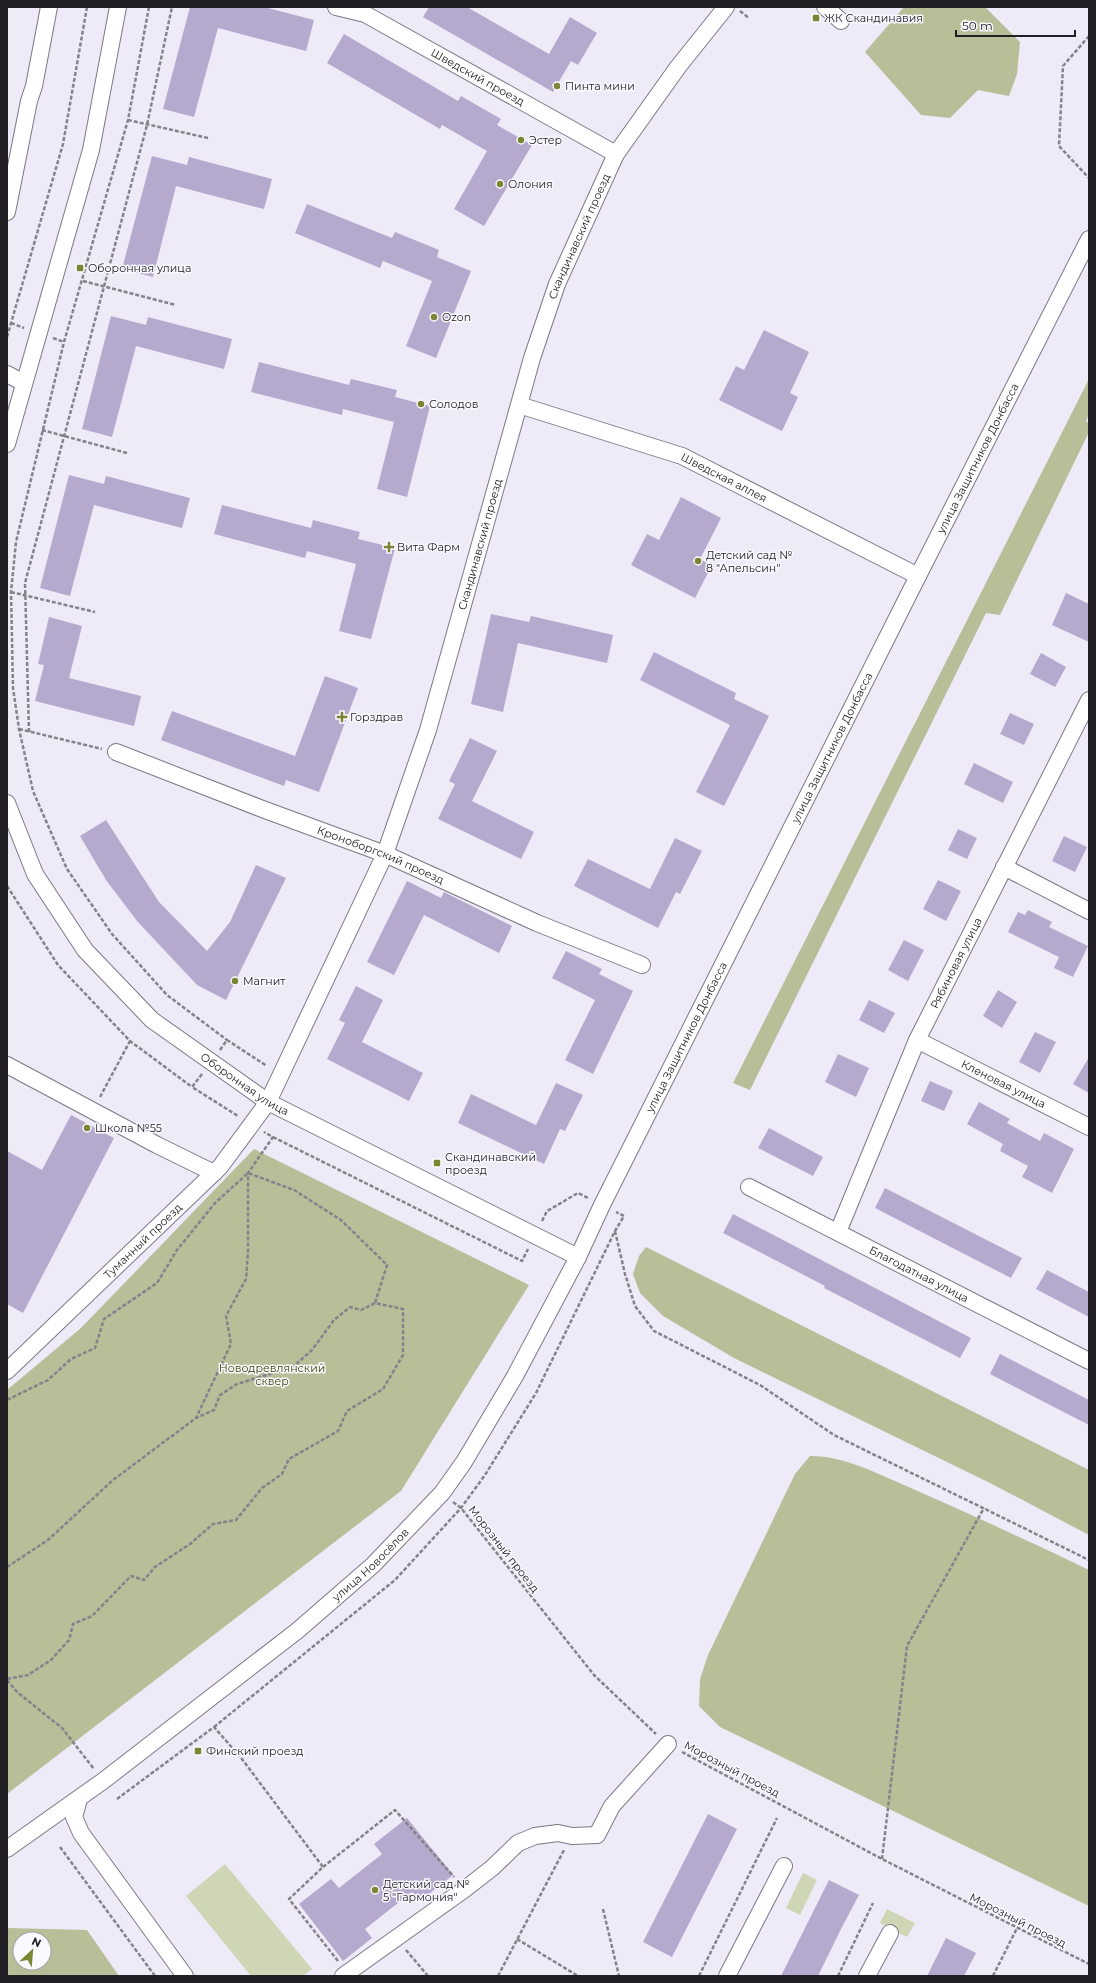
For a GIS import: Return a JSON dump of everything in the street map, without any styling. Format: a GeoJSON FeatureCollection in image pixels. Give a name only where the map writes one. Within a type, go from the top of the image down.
{"type":"FeatureCollection","features":[{"type":"Feature","properties":{"kind":"street"},"geometry":{"type":"LineString","coordinates":[[7,212],[49,7]]}},
{"type":"Feature","properties":{"kind":"street"},"geometry":{"type":"LineString","coordinates":[[7,444],[91,150],[118,7]]}},
{"type":"Feature","properties":{"kind":"street","name":"Шведский проезд"},"geometry":{"type":"LineString","coordinates":[[336,7],[365,14],[616,154]]}},
{"type":"Feature","properties":{"kind":"street","name":"Скандинавский проезд"},"geometry":{"type":"LineString","coordinates":[[268,1102],[385,854],[428,730],[532,358],[558,284],[616,154],[678,67],[726,7]]}},
{"type":"Feature","properties":{"kind":"street"},"geometry":{"type":"LineString","coordinates":[[825,7],[842,21]]}},
{"type":"Feature","properties":{"kind":"street","name":"улица Защитников Донбасса"},"geometry":{"type":"LineString","coordinates":[[578,1257],[602,1205],[1089,239]]}},
{"type":"Feature","properties":{"kind":"street"},"geometry":{"type":"LineString","coordinates":[[7,374],[24,383]]}},
{"type":"Feature","properties":{"kind":"street","name":"Шведская аллея"},"geometry":{"type":"LineString","coordinates":[[519,405],[682,456],[918,576]]}},
{"type":"Feature","properties":{"kind":"street","name":"Рябиновая улица"},"geometry":{"type":"LineString","coordinates":[[838,1232],[917,1040],[1089,702]]}},
{"type":"Feature","properties":{"kind":"street","name":"Кроноборгский проезд"},"geometry":{"type":"LineString","coordinates":[[116,752],[265,810],[385,854],[537,923],[642,965]]}},
{"type":"Feature","properties":{"kind":"street","name":"Оборонная улица"},"geometry":{"type":"LineString","coordinates":[[7,804],[35,874],[85,950],[152,1020],[268,1102],[535,1234],[578,1257]]}},
{"type":"Feature","properties":{"kind":"street"},"geometry":{"type":"LineString","coordinates":[[1004,867],[1089,911]]}},
{"type":"Feature","properties":{"kind":"street","name":"Кленовая улица"},"geometry":{"type":"LineString","coordinates":[[917,1040],[1089,1127]]}},
{"type":"Feature","properties":{"kind":"street"},"geometry":{"type":"LineString","coordinates":[[7,1065],[214,1173]]}},
{"type":"Feature","properties":{"kind":"street","name":"Туманный проезд"},"geometry":{"type":"LineString","coordinates":[[7,1371],[214,1173],[268,1102]]}},
{"type":"Feature","properties":{"kind":"street","name":"Благодатная улица"},"geometry":{"type":"LineString","coordinates":[[750,1187],[1089,1361]]}},
{"type":"Feature","properties":{"kind":"street","name":"улица Новосёлов"},"geometry":{"type":"LineString","coordinates":[[8,1848],[103,1781],[314,1616],[373,1565],[442,1493],[464,1462],[515,1376],[578,1257]]}},
{"type":"Feature","properties":{"kind":"street"},"geometry":{"type":"LineString","coordinates":[[345,1974],[465,1889],[492,1868],[518,1843],[535,1836],[558,1833],[572,1836],[597,1835],[612,1806],[668,1744]]}},
{"type":"Feature","properties":{"kind":"street"},"geometry":{"type":"LineString","coordinates":[[79,1799],[74,1816],[81,1833],[185,1976]]}},
{"type":"Feature","properties":{"kind":"street"},"geometry":{"type":"LineString","coordinates":[[727,1976],[784,1866]]}},
{"type":"Feature","properties":{"kind":"street"},"geometry":{"type":"LineString","coordinates":[[868,1976],[890,1933]]}},
{"type":"Feature","properties":{"kind":"path"},"geometry":{"type":"LineString","coordinates":[[7,337],[62,144],[87,7]]}},
{"type":"Feature","properties":{"kind":"path"},"geometry":{"type":"LineString","coordinates":[[149,7],[128,120],[83,281],[64,342],[16,542],[10,592],[13,688],[19,729],[34,791],[67,869],[112,934],[167,995],[227,1040],[272,1069]]}},
{"type":"Feature","properties":{"kind":"path"},"geometry":{"type":"LineString","coordinates":[[29,732],[24,583],[147,124],[172,7]]}},
{"type":"Feature","properties":{"kind":"path"},"geometry":{"type":"LineString","coordinates":[[1089,36],[1063,66],[1059,146],[1089,178]]}},
{"type":"Feature","properties":{"kind":"path"},"geometry":{"type":"LineString","coordinates":[[128,120],[208,138]]}},
{"type":"Feature","properties":{"kind":"path"},"geometry":{"type":"LineString","coordinates":[[83,281],[176,305]]}},
{"type":"Feature","properties":{"kind":"path"},"geometry":{"type":"LineString","coordinates":[[42,430],[127,453]]}},
{"type":"Feature","properties":{"kind":"path"},"geometry":{"type":"LineString","coordinates":[[10,592],[95,612]]}},
{"type":"Feature","properties":{"kind":"path"},"geometry":{"type":"LineString","coordinates":[[19,729],[116,752]]}},
{"type":"Feature","properties":{"kind":"path"},"geometry":{"type":"LineString","coordinates":[[7,886],[58,965],[130,1041],[192,1087],[272,1137],[522,1261],[547,1211],[578,1193],[624,1216],[615,1231],[536,1393],[485,1475],[461,1508],[395,1580],[214,1727],[117,1799]]}},
{"type":"Feature","properties":{"kind":"path"},"geometry":{"type":"LineString","coordinates":[[192,1087],[227,1040]]}},
{"type":"Feature","properties":{"kind":"path"},"geometry":{"type":"LineString","coordinates":[[93,1110],[130,1041]]}},
{"type":"Feature","properties":{"kind":"path"},"geometry":{"type":"LineString","coordinates":[[7,1400],[48,1380],[71,1360],[95,1348],[104,1319],[157,1283],[177,1250],[215,1203],[248,1173],[272,1137]]}},
{"type":"Feature","properties":{"kind":"path"},"geometry":{"type":"LineString","coordinates":[[248,1173],[294,1190],[341,1220],[387,1265],[376,1303]]}},
{"type":"Feature","properties":{"kind":"path"},"geometry":{"type":"LineString","coordinates":[[196,1418],[231,1344],[226,1316],[246,1279],[248,1252],[248,1173]]}},
{"type":"Feature","properties":{"kind":"path"},"geometry":{"type":"LineString","coordinates":[[615,1231],[625,1274],[635,1306],[654,1331],[760,1385],[834,1435],[1089,1560]]}},
{"type":"Feature","properties":{"kind":"path"},"geometry":{"type":"LineString","coordinates":[[7,1568],[48,1540],[113,1480],[196,1418],[214,1410],[220,1395],[237,1384],[293,1367],[312,1350],[334,1320],[350,1306],[361,1310],[376,1303],[403,1310],[403,1354],[383,1389],[347,1411],[338,1431],[289,1459],[282,1474],[262,1488],[236,1520],[213,1524],[190,1544],[155,1567],[144,1580],[131,1576],[92,1616],[73,1624],[69,1640],[51,1660],[28,1675],[7,1680],[17,1692],[62,1728],[103,1781]]}},
{"type":"Feature","properties":{"kind":"path","name":"Морозный проезд"},"geometry":{"type":"LineString","coordinates":[[442,1493],[461,1508],[594,1675],[668,1744],[882,1859],[1089,1964]]}},
{"type":"Feature","properties":{"kind":"path"},"geometry":{"type":"LineString","coordinates":[[882,1859],[907,1646],[984,1508]]}},
{"type":"Feature","properties":{"kind":"path"},"geometry":{"type":"LineString","coordinates":[[214,1727],[242,1759],[323,1867]]}},
{"type":"Feature","properties":{"kind":"path"},"geometry":{"type":"LineString","coordinates":[[345,1974],[289,1899],[323,1867],[395,1810],[465,1889]]}},
{"type":"Feature","properties":{"kind":"path"},"geometry":{"type":"LineString","coordinates":[[699,1976],[777,1818]]}},
{"type":"Feature","properties":{"kind":"path"},"geometry":{"type":"LineString","coordinates":[[498,1976],[572,1836]]}},
{"type":"Feature","properties":{"kind":"path"},"geometry":{"type":"LineString","coordinates":[[60,1847],[155,1976]]}},
{"type":"Feature","properties":{"kind":"path"},"geometry":{"type":"LineString","coordinates":[[838,1976],[873,1903]]}},
{"type":"Feature","properties":{"kind":"path"},"geometry":{"type":"LineString","coordinates":[[603,1909],[619,1976]]}},
{"type":"Feature","properties":{"kind":"path"},"geometry":{"type":"LineString","coordinates":[[994,1976],[1017,1928]]}},
{"type":"Feature","properties":{"kind":"path"},"geometry":{"type":"LineString","coordinates":[[396,1937],[428,1976]]}},
{"type":"Feature","properties":{"kind":"path"},"geometry":{"type":"LineString","coordinates":[[517,1939],[578,1976]]}},
{"type":"Feature","properties":{"kind":"green space"},"geometry":{"type":"Polygon","coordinates":[[[904,7],[985,7],[1020,42],[1017,74],[1009,96],[978,90],[950,118],[921,115],[865,52],[904,7]]]}},
{"type":"Feature","properties":{"kind":"green space"},"geometry":{"type":"Polygon","coordinates":[[[1089,379],[1089,414],[1086,421],[1089,424],[1089,432],[1000,615],[986,613],[750,1090],[733,1083],[1089,379]]]}},
{"type":"Feature","properties":{"kind":"green space","name":"Новодревлянский сквер"},"geometry":{"type":"Polygon","coordinates":[[[254,1149],[529,1285],[401,1491],[7,1794],[7,1390],[81,1328],[254,1149]]]}},
{"type":"Feature","properties":{"kind":"green space"},"geometry":{"type":"Polygon","coordinates":[[[646,1247],[1089,1470],[1089,1535],[992,1484],[734,1358],[663,1316],[640,1293],[633,1274],[639,1256],[646,1247]]]}},
{"type":"Feature","properties":{"kind":"green space"},"geometry":{"type":"Polygon","coordinates":[[[810,1456],[837,1459],[863,1467],[1089,1570],[1089,1906],[720,1727],[699,1706],[700,1679],[708,1655],[795,1474],[810,1456]]]}},
{"type":"Feature","properties":{"kind":"green space"},"geometry":{"type":"Polygon","coordinates":[[[225,1864],[312,1969],[303,1976],[251,1976],[186,1896],[225,1864]]]}},
{"type":"Feature","properties":{"kind":"green space"},"geometry":{"type":"Polygon","coordinates":[[[803,1873],[817,1880],[800,1915],[786,1908],[803,1873]]]}},
{"type":"Feature","properties":{"kind":"green space"},"geometry":{"type":"Polygon","coordinates":[[[887,1909],[915,1923],[907,1937],[880,1923],[887,1909]]]}},
{"type":"Feature","properties":{"kind":"green space"},"geometry":{"type":"Polygon","coordinates":[[[7,1928],[87,1930],[119,1976],[7,1976],[7,1928]]]}},
{"type":"Feature","properties":{"kind":"building"},"geometry":{"type":"Polygon","coordinates":[[[190,7],[264,7],[314,20],[306,51],[218,28],[194,117],[163,109],[190,7]]]}},
{"type":"Feature","properties":{"kind":"building"},"geometry":{"type":"Polygon","coordinates":[[[429,7],[467,7],[549,54],[570,17],[597,33],[578,65],[571,61],[553,92],[423,17],[429,7]]]}},
{"type":"Feature","properties":{"kind":"building"},"geometry":{"type":"Polygon","coordinates":[[[344,34],[458,101],[461,96],[501,119],[497,125],[532,145],[484,226],[454,209],[487,151],[442,125],[440,129],[327,63],[344,34]]]}},
{"type":"Feature","properties":{"kind":"building"},"geometry":{"type":"Polygon","coordinates":[[[152,156],[187,165],[189,157],[272,179],[264,209],[176,186],[153,277],[122,269],[152,156]]]}},
{"type":"Feature","properties":{"kind":"building"},"geometry":{"type":"Polygon","coordinates":[[[307,204],[392,238],[395,232],[439,250],[437,257],[471,271],[436,358],[406,346],[432,281],[383,261],[380,268],[295,233],[307,204]]]}},
{"type":"Feature","properties":{"kind":"building"},"geometry":{"type":"Polygon","coordinates":[[[111,316],[146,325],[148,317],[232,339],[224,369],[136,346],[112,437],[82,429],[111,316]]]}},
{"type":"Feature","properties":{"kind":"building"},"geometry":{"type":"Polygon","coordinates":[[[764,330],[809,352],[790,393],[798,397],[782,431],[719,400],[736,366],[744,370],[764,330]]]}},
{"type":"Feature","properties":{"kind":"building"},"geometry":{"type":"Polygon","coordinates":[[[259,362],[349,385],[351,379],[397,390],[395,397],[430,406],[407,497],[377,489],[394,422],[343,409],[342,415],[251,392],[259,362]]]}},
{"type":"Feature","properties":{"kind":"building"},"geometry":{"type":"Polygon","coordinates":[[[69,475],[104,484],[106,476],[190,498],[182,528],[94,505],[70,596],[40,588],[69,475]]]}},
{"type":"Feature","properties":{"kind":"building"},"geometry":{"type":"Polygon","coordinates":[[[681,497],[721,518],[700,559],[712,565],[695,598],[631,565],[647,534],[659,540],[681,497]]]}},
{"type":"Feature","properties":{"kind":"building"},"geometry":{"type":"Polygon","coordinates":[[[222,505],[311,528],[313,520],[360,532],[358,539],[395,548],[371,639],[339,631],[356,564],[307,551],[305,558],[214,534],[222,505]]]}},
{"type":"Feature","properties":{"kind":"building"},"geometry":{"type":"Polygon","coordinates":[[[1066,593],[1089,604],[1089,642],[1052,625],[1066,593]]]}},
{"type":"Feature","properties":{"kind":"building"},"geometry":{"type":"Polygon","coordinates":[[[491,614],[529,622],[531,616],[613,635],[607,663],[518,643],[503,712],[471,704],[491,614]]]}},
{"type":"Feature","properties":{"kind":"building"},"geometry":{"type":"Polygon","coordinates":[[[49,617],[82,626],[69,678],[141,696],[134,726],[35,701],[44,665],[38,664],[49,617]]]}},
{"type":"Feature","properties":{"kind":"building"},"geometry":{"type":"Polygon","coordinates":[[[654,652],[736,693],[734,699],[769,716],[724,806],[696,792],[730,725],[640,680],[654,652]]]}},
{"type":"Feature","properties":{"kind":"building"},"geometry":{"type":"Polygon","coordinates":[[[1041,653],[1066,667],[1055,687],[1030,674],[1041,653]]]}},
{"type":"Feature","properties":{"kind":"building"},"geometry":{"type":"Polygon","coordinates":[[[325,676],[358,688],[319,792],[286,780],[284,786],[161,740],[172,711],[295,756],[325,676]]]}},
{"type":"Feature","properties":{"kind":"building"},"geometry":{"type":"Polygon","coordinates":[[[1010,713],[1034,724],[1024,745],[1000,734],[1010,713]]]}},
{"type":"Feature","properties":{"kind":"building"},"geometry":{"type":"Polygon","coordinates":[[[470,738],[497,751],[472,801],[534,832],[521,859],[438,819],[455,784],[449,781],[470,738]]]}},
{"type":"Feature","properties":{"kind":"building"},"geometry":{"type":"Polygon","coordinates":[[[974,763],[1013,782],[1003,803],[964,784],[974,763]]]}},
{"type":"Feature","properties":{"kind":"building"},"geometry":{"type":"Polygon","coordinates":[[[106,820],[159,902],[207,951],[230,922],[256,865],[286,878],[226,1000],[197,985],[137,921],[106,880],[80,836],[106,820]]]}},
{"type":"Feature","properties":{"kind":"building"},"geometry":{"type":"Polygon","coordinates":[[[958,829],[977,838],[967,859],[948,850],[958,829]]]}},
{"type":"Feature","properties":{"kind":"building"},"geometry":{"type":"Polygon","coordinates":[[[1064,836],[1087,847],[1075,872],[1052,861],[1064,836]]]}},
{"type":"Feature","properties":{"kind":"building"},"geometry":{"type":"Polygon","coordinates":[[[675,838],[702,851],[680,894],[676,892],[658,928],[574,886],[588,859],[650,889],[675,838]]]}},
{"type":"Feature","properties":{"kind":"building"},"geometry":{"type":"Polygon","coordinates":[[[938,880],[961,891],[946,921],[923,909],[938,880]]]}},
{"type":"Feature","properties":{"kind":"building"},"geometry":{"type":"Polygon","coordinates":[[[407,881],[441,898],[444,892],[512,926],[499,953],[424,915],[394,975],[367,962],[407,881]]]}},
{"type":"Feature","properties":{"kind":"building"},"geometry":{"type":"Polygon","coordinates":[[[1028,910],[1052,922],[1049,927],[1088,946],[1073,977],[1054,968],[1059,957],[1008,932],[1018,912],[1025,915],[1028,910]]]}},
{"type":"Feature","properties":{"kind":"building"},"geometry":{"type":"Polygon","coordinates":[[[904,940],[924,950],[908,981],[888,970],[904,940]]]}},
{"type":"Feature","properties":{"kind":"building"},"geometry":{"type":"Polygon","coordinates":[[[566,951],[602,969],[599,974],[633,991],[593,1074],[565,1060],[595,1000],[552,978],[566,951]]]}},
{"type":"Feature","properties":{"kind":"building"},"geometry":{"type":"Polygon","coordinates":[[[356,986],[383,1000],[362,1042],[423,1073],[409,1101],[327,1059],[345,1023],[339,1020],[356,986]]]}},
{"type":"Feature","properties":{"kind":"building"},"geometry":{"type":"Polygon","coordinates":[[[998,990],[1017,1002],[1002,1028],[983,1016],[998,990]]]}},
{"type":"Feature","properties":{"kind":"building"},"geometry":{"type":"Polygon","coordinates":[[[869,1000],[895,1013],[884,1033],[859,1020],[869,1000]]]}},
{"type":"Feature","properties":{"kind":"building"},"geometry":{"type":"Polygon","coordinates":[[[1035,1032],[1056,1042],[1040,1073],[1019,1062],[1035,1032]]]}},
{"type":"Feature","properties":{"kind":"building"},"geometry":{"type":"Polygon","coordinates":[[[838,1054],[869,1068],[856,1097],[825,1082],[838,1054]]]}},
{"type":"Feature","properties":{"kind":"building"},"geometry":{"type":"Polygon","coordinates":[[[1089,1057],[1089,1093],[1073,1084],[1089,1057]]]}},
{"type":"Feature","properties":{"kind":"building"},"geometry":{"type":"Polygon","coordinates":[[[930,1081],[953,1091],[944,1111],[921,1101],[930,1081]]]}},
{"type":"Feature","properties":{"kind":"building"},"geometry":{"type":"Polygon","coordinates":[[[556,1083],[583,1095],[565,1131],[560,1129],[544,1164],[458,1123],[471,1094],[536,1125],[556,1083]]]}},
{"type":"Feature","properties":{"kind":"building"},"geometry":{"type":"Polygon","coordinates":[[[979,1102],[1010,1119],[1007,1123],[1040,1141],[1044,1133],[1074,1149],[1052,1193],[1022,1177],[1028,1166],[1000,1151],[1003,1144],[967,1124],[979,1102]]]}},
{"type":"Feature","properties":{"kind":"building"},"geometry":{"type":"Polygon","coordinates":[[[71,1115],[114,1138],[23,1313],[7,1304],[7,1151],[42,1170],[71,1115]]]}},
{"type":"Feature","properties":{"kind":"building"},"geometry":{"type":"Polygon","coordinates":[[[769,1128],[823,1157],[813,1176],[758,1148],[769,1128]]]}},
{"type":"Feature","properties":{"kind":"building"},"geometry":{"type":"Polygon","coordinates":[[[885,1188],[1022,1258],[1011,1278],[875,1208],[885,1188]]]}},
{"type":"Feature","properties":{"kind":"building"},"geometry":{"type":"Polygon","coordinates":[[[733,1214],[971,1338],[960,1358],[824,1288],[825,1286],[723,1233],[733,1214]]]}},
{"type":"Feature","properties":{"kind":"building"},"geometry":{"type":"Polygon","coordinates":[[[1047,1270],[1089,1292],[1089,1317],[1036,1289],[1047,1270]]]}},
{"type":"Feature","properties":{"kind":"building"},"geometry":{"type":"Polygon","coordinates":[[[1000,1354],[1089,1400],[1089,1425],[990,1374],[1000,1354]]]}},
{"type":"Feature","properties":{"kind":"building"},"geometry":{"type":"Polygon","coordinates":[[[708,1814],[737,1829],[672,1957],[643,1942],[708,1814]]]}},
{"type":"Feature","properties":{"kind":"building","name":"Детский сад № 5 \"Гармония\""},"geometry":{"type":"Polygon","coordinates":[[[407,1818],[453,1875],[420,1901],[412,1892],[365,1929],[372,1938],[343,1961],[299,1904],[331,1879],[339,1888],[382,1854],[374,1844],[407,1818]]]}},
{"type":"Feature","properties":{"kind":"building"},"geometry":{"type":"Polygon","coordinates":[[[829,1880],[859,1895],[818,1976],[781,1976],[829,1880]]]}},
{"type":"Feature","properties":{"kind":"building"},"geometry":{"type":"Polygon","coordinates":[[[946,1938],[976,1953],[964,1976],[927,1976],[946,1938]]]}},
{"type":"Feature","properties":{"kind":"place","name":"ЖК Скандинавия"},"geometry":{"type":"Point","coordinates":[816,18]}},
{"type":"Feature","properties":{"kind":"place","name":"Пинта мини"},"geometry":{"type":"Point","coordinates":[557,86]}},
{"type":"Feature","properties":{"kind":"place","name":"Эстер"},"geometry":{"type":"Point","coordinates":[521,140]}},
{"type":"Feature","properties":{"kind":"place","name":"Олония"},"geometry":{"type":"Point","coordinates":[500,184]}},
{"type":"Feature","properties":{"kind":"place","name":"Оборонная улица"},"geometry":{"type":"Point","coordinates":[80,268]}},
{"type":"Feature","properties":{"kind":"place","name":"Ozon"},"geometry":{"type":"Point","coordinates":[434,317]}},
{"type":"Feature","properties":{"kind":"place","name":"Солодов"},"geometry":{"type":"Point","coordinates":[421,404]}},
{"type":"Feature","properties":{"kind":"place","name":"Вита Фарм"},"geometry":{"type":"Point","coordinates":[389,547]}},
{"type":"Feature","properties":{"kind":"place","name":"Детский сад № 8 \"Апельсин\""},"geometry":{"type":"Point","coordinates":[698,561]}},
{"type":"Feature","properties":{"kind":"place","name":"Горздрав"},"geometry":{"type":"Point","coordinates":[342,717]}},
{"type":"Feature","properties":{"kind":"place","name":"Магнит"},"geometry":{"type":"Point","coordinates":[235,981]}},
{"type":"Feature","properties":{"kind":"place","name":"Школа №55"},"geometry":{"type":"Point","coordinates":[87,1128]}},
{"type":"Feature","properties":{"kind":"place","name":"Скандинавский проезд"},"geometry":{"type":"Point","coordinates":[437,1163]}},
{"type":"Feature","properties":{"kind":"place","name":"Финский проезд"},"geometry":{"type":"Point","coordinates":[198,1751]}},
{"type":"Feature","properties":{"kind":"place","name":"Детский сад № 5 \"Гармония\""},"geometry":{"type":"Point","coordinates":[375,1890]}}]}
